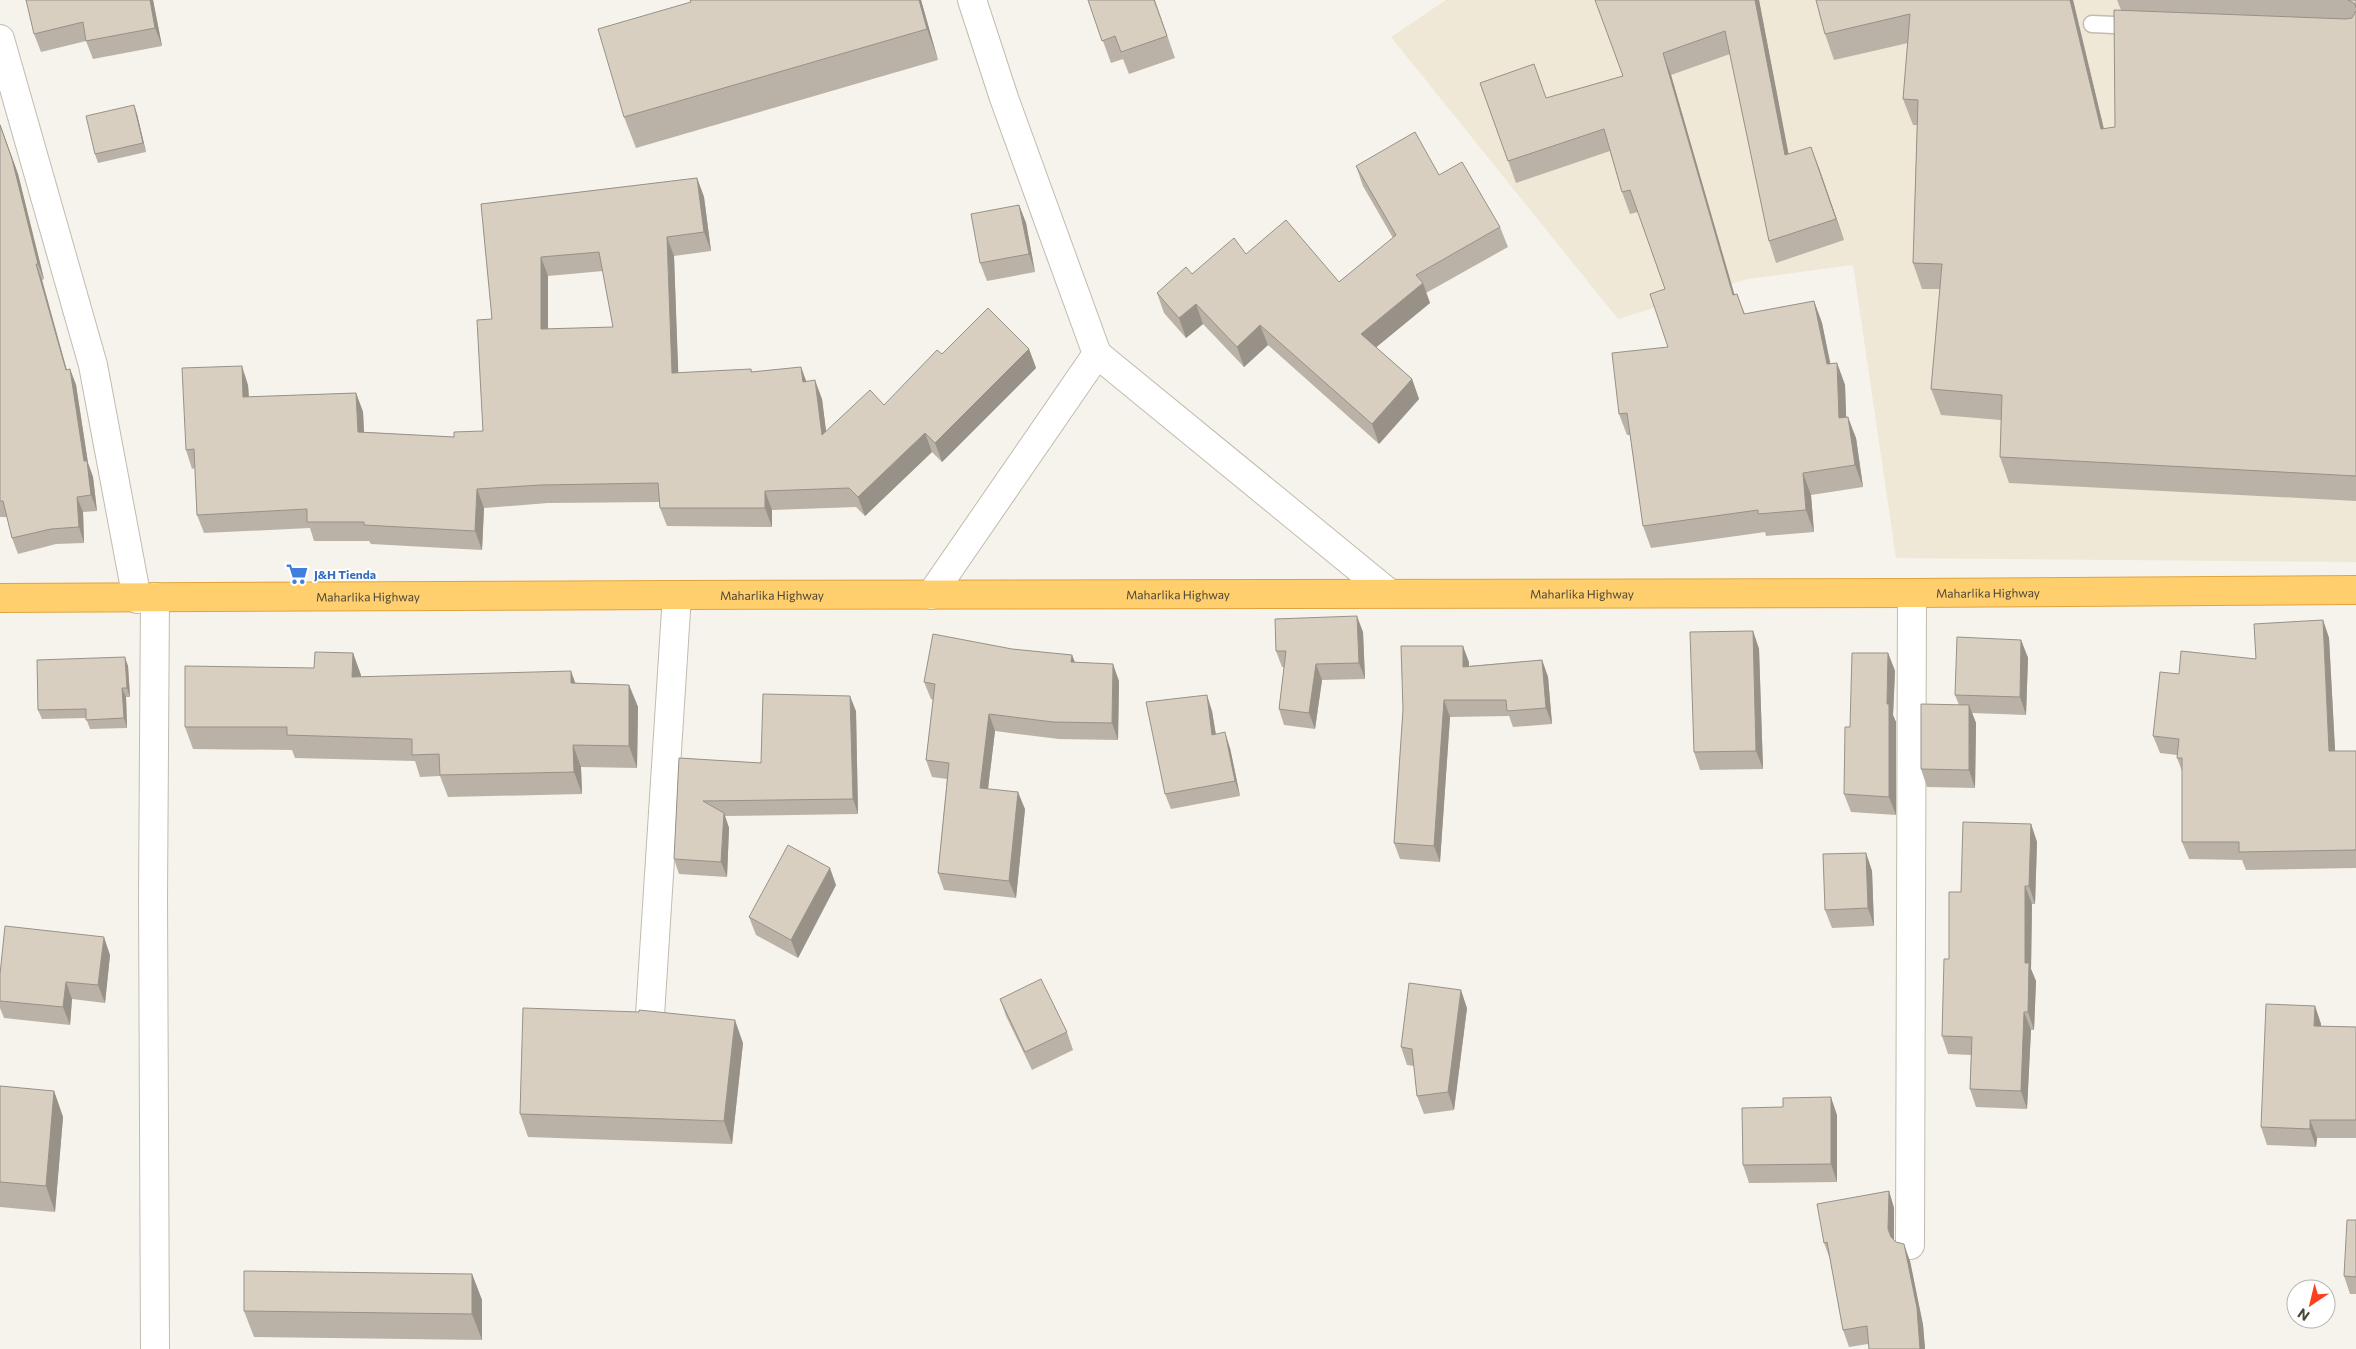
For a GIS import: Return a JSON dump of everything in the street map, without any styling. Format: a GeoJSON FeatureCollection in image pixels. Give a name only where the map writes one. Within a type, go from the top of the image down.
{"type":"FeatureCollection","features":[{"type":"Feature","properties":{"kind":"highway","name":"Maharlika Highway"},"geometry":{"type":"LineString","coordinates":[[0,598],[1389,593],[1912,594],[2356,590]]}},
{"type":"Feature","properties":{"kind":"street"},"geometry":{"type":"LineString","coordinates":[[972,0],[1004,98],[1097,354],[1389,593]]}},
{"type":"Feature","properties":{"kind":"street"},"geometry":{"type":"LineString","coordinates":[[0,39],[92,365],[146,598],[153,898],[155,1349]]}},
{"type":"Feature","properties":{"kind":"street"},"geometry":{"type":"LineString","coordinates":[[931,595],[1097,354]]}},
{"type":"Feature","properties":{"kind":"street"},"geometry":{"type":"LineString","coordinates":[[1910,1245],[1912,594]]}},
{"type":"Feature","properties":{"kind":"street"},"geometry":{"type":"LineString","coordinates":[[650,1014],[677,595]]}},
{"type":"Feature","properties":{"kind":"lane"},"geometry":{"type":"LineString","coordinates":[[2092,24],[2151,26]]}},
{"type":"Feature","properties":{"kind":"shaded area"},"geometry":{"type":"Polygon","coordinates":[[[1446,0],[2356,0],[2356,562],[1896,558],[1853,265],[1748,279],[1618,319],[1391,37],[1446,0]]]}},
{"type":"Feature","properties":{"kind":"building"},"geometry":{"type":"Polygon","coordinates":[[[26,0],[150,0],[155,28],[86,41],[83,22],[34,34],[26,0]]]}},
{"type":"Feature","properties":{"kind":"building"},"geometry":{"type":"Polygon","coordinates":[[[690,0],[919,0],[927,29],[624,117],[598,29],[691,2],[690,0]]]}},
{"type":"Feature","properties":{"kind":"building"},"geometry":{"type":"Polygon","coordinates":[[[1088,0],[1154,0],[1167,36],[1121,52],[1115,36],[1102,41],[1088,0]]]}},
{"type":"Feature","properties":{"kind":"building"},"geometry":{"type":"Polygon","coordinates":[[[1595,0],[1755,0],[1785,155],[1811,147],[1836,219],[1769,241],[1725,31],[1663,53],[1733,295],[1737,294],[1744,314],[1814,301],[1827,364],[1837,363],[1839,418],[1848,417],[1855,465],[1803,473],[1806,510],[1758,514],[1758,510],[1643,526],[1627,413],[1619,414],[1612,353],[1668,347],[1650,294],[1665,289],[1630,190],[1622,192],[1604,129],[1508,161],[1480,83],[1534,64],[1546,98],[1623,76],[1595,0]]]}},
{"type":"Feature","properties":{"kind":"building"},"geometry":{"type":"Polygon","coordinates":[[[1816,0],[2070,0],[2101,129],[2115,127],[2114,10],[2346,19],[2352,18],[2356,11],[2356,476],[2000,457],[2002,395],[1931,389],[1942,264],[1913,263],[1918,100],[1903,99],[1910,14],[1825,34],[1816,0]]]}},
{"type":"Feature","properties":{"kind":"building"},"geometry":{"type":"Polygon","coordinates":[[[2348,0],[2356,0],[2356,8],[2355,4],[2348,0]]]}},
{"type":"Feature","properties":{"kind":"building"},"geometry":{"type":"Polygon","coordinates":[[[134,105],[143,143],[95,154],[86,116],[134,105]]]}},
{"type":"Feature","properties":{"kind":"building"},"geometry":{"type":"Polygon","coordinates":[[[0,125],[12,159],[38,264],[36,264],[66,370],[70,369],[84,461],[87,461],[91,495],[77,497],[79,527],[51,529],[12,538],[3,501],[0,501],[0,125]]]}},
{"type":"Feature","properties":{"kind":"building"},"geometry":{"type":"Polygon","coordinates":[[[1415,132],[1439,175],[1462,162],[1500,227],[1416,275],[1423,283],[1361,334],[1412,379],[1372,424],[1260,325],[1237,347],[1196,304],[1179,318],[1157,293],[1186,267],[1192,274],[1234,238],[1246,254],[1286,220],[1339,282],[1396,235],[1356,166],[1415,132]]]}},
{"type":"Feature","properties":{"kind":"building"},"geometry":{"type":"Polygon","coordinates":[[[697,178],[704,232],[667,237],[672,373],[751,369],[751,372],[801,367],[803,382],[815,380],[822,435],[870,390],[884,405],[937,350],[942,354],[988,308],[1029,349],[935,443],[925,433],[858,497],[849,488],[765,491],[765,508],[660,508],[658,483],[541,485],[477,489],[475,531],[364,525],[364,522],[307,522],[307,509],[197,515],[194,449],[186,450],[182,368],[242,366],[243,397],[356,393],[358,432],[454,437],[454,432],[483,431],[477,320],[492,319],[481,204],[697,178]],[[599,252],[541,257],[541,329],[613,327],[599,252]]]}},
{"type":"Feature","properties":{"kind":"building"},"geometry":{"type":"Polygon","coordinates":[[[1019,205],[1029,254],[980,263],[971,214],[1019,205]]]}},
{"type":"Feature","properties":{"kind":"building"},"geometry":{"type":"Polygon","coordinates":[[[1357,616],[1359,663],[1316,664],[1309,713],[1279,709],[1286,651],[1276,651],[1275,619],[1357,616]]]}},
{"type":"Feature","properties":{"kind":"building"},"geometry":{"type":"Polygon","coordinates":[[[2323,620],[2329,751],[2356,751],[2356,850],[2239,852],[2239,842],[2182,842],[2182,758],[2177,758],[2179,739],[2153,736],[2160,672],[2179,674],[2181,651],[2256,659],[2254,624],[2323,620]]]}},
{"type":"Feature","properties":{"kind":"building"},"geometry":{"type":"Polygon","coordinates":[[[1753,631],[1756,751],[1694,752],[1690,632],[1753,631]]]}},
{"type":"Feature","properties":{"kind":"building"},"geometry":{"type":"Polygon","coordinates":[[[933,634],[1012,649],[1072,655],[1071,662],[1113,664],[1112,723],[1053,722],[989,714],[980,788],[1018,792],[1009,881],[938,873],[949,763],[926,760],[935,684],[924,682],[933,634]]]}},
{"type":"Feature","properties":{"kind":"building"},"geometry":{"type":"Polygon","coordinates":[[[1957,637],[2021,640],[2020,697],[1955,695],[1957,637]]]}},
{"type":"Feature","properties":{"kind":"building"},"geometry":{"type":"Polygon","coordinates":[[[1401,646],[1463,646],[1463,667],[1542,660],[1546,708],[1507,711],[1506,700],[1444,700],[1434,846],[1394,843],[1403,710],[1401,646]]]}},
{"type":"Feature","properties":{"kind":"building"},"geometry":{"type":"Polygon","coordinates":[[[315,652],[353,653],[352,677],[571,671],[571,683],[629,685],[629,746],[573,745],[574,772],[440,775],[439,754],[412,755],[412,739],[287,735],[287,727],[185,727],[185,666],[314,668],[315,652]]]}},
{"type":"Feature","properties":{"kind":"building"},"geometry":{"type":"Polygon","coordinates":[[[1852,653],[1888,653],[1889,797],[1844,794],[1845,727],[1850,727],[1852,653]]]}},
{"type":"Feature","properties":{"kind":"building"},"geometry":{"type":"Polygon","coordinates":[[[125,657],[127,688],[122,688],[124,718],[86,720],[86,709],[38,710],[37,660],[125,657]]]}},
{"type":"Feature","properties":{"kind":"building"},"geometry":{"type":"Polygon","coordinates":[[[763,694],[850,696],[853,799],[703,801],[724,813],[721,862],[674,859],[679,758],[761,763],[763,694]]]}},
{"type":"Feature","properties":{"kind":"building"},"geometry":{"type":"Polygon","coordinates":[[[1207,695],[1212,735],[1225,732],[1235,781],[1165,794],[1146,702],[1207,695]]]}},
{"type":"Feature","properties":{"kind":"building"},"geometry":{"type":"Polygon","coordinates":[[[1921,704],[1969,705],[1969,770],[1921,769],[1921,704]]]}},
{"type":"Feature","properties":{"kind":"building"},"geometry":{"type":"Polygon","coordinates":[[[1963,822],[2031,824],[2029,886],[2025,886],[2025,963],[2029,963],[2028,1012],[2024,1012],[2021,1091],[1970,1089],[1972,1037],[1942,1036],[1944,959],[1949,959],[1949,892],[1961,892],[1963,822]]]}},
{"type":"Feature","properties":{"kind":"building"},"geometry":{"type":"Polygon","coordinates":[[[788,845],[830,868],[791,940],[749,917],[788,845]]]}},
{"type":"Feature","properties":{"kind":"building"},"geometry":{"type":"Polygon","coordinates":[[[1866,853],[1868,908],[1825,910],[1823,854],[1866,853]]]}},
{"type":"Feature","properties":{"kind":"building"},"geometry":{"type":"Polygon","coordinates":[[[5,926],[104,937],[98,985],[66,982],[63,1007],[0,1001],[0,974],[5,926]]]}},
{"type":"Feature","properties":{"kind":"building"},"geometry":{"type":"Polygon","coordinates":[[[1041,979],[1067,1032],[1025,1052],[1000,999],[1041,979]]]}},
{"type":"Feature","properties":{"kind":"building"},"geometry":{"type":"Polygon","coordinates":[[[1409,983],[1461,990],[1448,1092],[1417,1096],[1412,1049],[1401,1047],[1409,983]]]}},
{"type":"Feature","properties":{"kind":"building"},"geometry":{"type":"Polygon","coordinates":[[[2266,1004],[2315,1006],[2314,1026],[2356,1027],[2356,1120],[2310,1120],[2310,1129],[2261,1127],[2266,1004]]]}},
{"type":"Feature","properties":{"kind":"building"},"geometry":{"type":"Polygon","coordinates":[[[523,1008],[639,1012],[639,1010],[735,1020],[724,1121],[520,1114],[523,1008]]]}},
{"type":"Feature","properties":{"kind":"building"},"geometry":{"type":"Polygon","coordinates":[[[0,1086],[54,1091],[46,1186],[0,1182],[0,1086]]]}},
{"type":"Feature","properties":{"kind":"building"},"geometry":{"type":"Polygon","coordinates":[[[1831,1097],[1831,1164],[1743,1165],[1742,1108],[1783,1107],[1783,1098],[1831,1097]]]}},
{"type":"Feature","properties":{"kind":"building"},"geometry":{"type":"Polygon","coordinates":[[[1889,1191],[1888,1229],[1891,1237],[1896,1242],[1904,1244],[1917,1308],[1920,1349],[1869,1349],[1867,1326],[1843,1330],[1827,1242],[1824,1243],[1817,1204],[1889,1191]]]}},
{"type":"Feature","properties":{"kind":"building"},"geometry":{"type":"Polygon","coordinates":[[[2347,1220],[2356,1220],[2356,1277],[2344,1276],[2347,1220]]]}},
{"type":"Feature","properties":{"kind":"building"},"geometry":{"type":"Polygon","coordinates":[[[244,1271],[472,1274],[472,1314],[244,1311],[244,1271]]]}},
{"type":"Feature","properties":{"kind":"place","name":"J&H Tienda"},"geometry":{"type":"Point","coordinates":[297,574]}}]}
